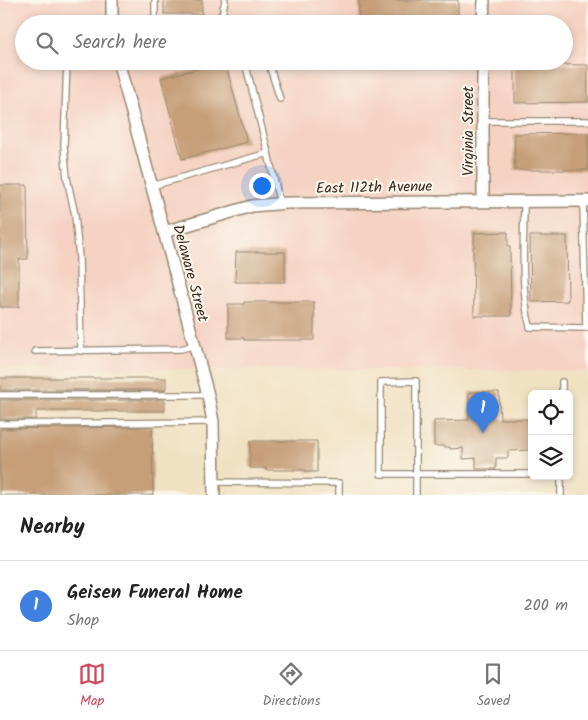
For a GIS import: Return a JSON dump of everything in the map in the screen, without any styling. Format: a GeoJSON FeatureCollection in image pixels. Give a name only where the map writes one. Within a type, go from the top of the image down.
{"type":"FeatureCollection","features":[{"type":"Feature","properties":{"kind":"street"},"geometry":{"type":"LineString","coordinates":[[112,0],[112,15]]}},
{"type":"Feature","properties":{"kind":"street"},"geometry":{"type":"LineString","coordinates":[[483,15],[484,0]]}},
{"type":"Feature","properties":{"kind":"street","name":"Delaware Street"},"geometry":{"type":"LineString","coordinates":[[120,70],[208,394],[213,422],[214,495]]}},
{"type":"Feature","properties":{"kind":"street","name":"Virginia Street"},"geometry":{"type":"LineString","coordinates":[[482,201],[483,70]]}},
{"type":"Feature","properties":{"kind":"street","name":"East 112th Avenue"},"geometry":{"type":"LineString","coordinates":[[164,232],[252,206],[280,204],[586,201]]}},
{"type":"Feature","properties":{"kind":"lane"},"geometry":{"type":"LineString","coordinates":[[155,0],[155,15]]}},
{"type":"Feature","properties":{"kind":"lane"},"geometry":{"type":"LineString","coordinates":[[222,15],[225,0]]}},
{"type":"Feature","properties":{"kind":"lane"},"geometry":{"type":"LineString","coordinates":[[67,70],[64,146],[67,178],[75,215],[79,258],[80,351]]}},
{"type":"Feature","properties":{"kind":"lane"},"geometry":{"type":"LineString","coordinates":[[247,70],[280,204]]}},
{"type":"Feature","properties":{"kind":"lane"},"geometry":{"type":"LineString","coordinates":[[271,70],[280,99]]}},
{"type":"Feature","properties":{"kind":"lane"},"geometry":{"type":"LineString","coordinates":[[483,121],[588,121]]}},
{"type":"Feature","properties":{"kind":"lane"},"geometry":{"type":"LineString","coordinates":[[152,186],[268,153]]}},
{"type":"Feature","properties":{"kind":"lane"},"geometry":{"type":"LineString","coordinates":[[524,201],[526,312],[530,327],[586,328],[586,201]]}},
{"type":"Feature","properties":{"kind":"lane"},"geometry":{"type":"LineString","coordinates":[[35,351],[181,349],[195,345]]}},
{"type":"Feature","properties":{"kind":"lane"},"geometry":{"type":"LineString","coordinates":[[416,495],[415,474],[416,381],[381,382],[381,474],[415,474],[528,474]]}},
{"type":"Feature","properties":{"kind":"lane"},"geometry":{"type":"LineString","coordinates":[[562,382],[562,390]]}},
{"type":"Feature","properties":{"kind":"lane"},"geometry":{"type":"LineString","coordinates":[[0,395],[208,394]]}},
{"type":"Feature","properties":{"kind":"lane"},"geometry":{"type":"LineString","coordinates":[[0,424],[213,422]]}},
{"type":"Feature","properties":{"kind":"lane"},"geometry":{"type":"LineString","coordinates":[[561,480],[561,495]]}},
{"type":"Feature","properties":{"kind":"lane"},"geometry":{"type":"LineString","coordinates":[[214,482],[339,483],[339,495]]}},
{"type":"Feature","properties":{"kind":"shaded area"},"geometry":{"type":"Polygon","coordinates":[[[0,0],[588,0],[588,371],[0,368],[0,0]]]}},
{"type":"Feature","properties":{"kind":"building"},"geometry":{"type":"Polygon","coordinates":[[[164,0],[202,0],[202,14],[164,14],[164,0]]]}},
{"type":"Feature","properties":{"kind":"building"},"geometry":{"type":"Polygon","coordinates":[[[359,0],[458,0],[458,15],[359,15],[359,0]]]}},
{"type":"Feature","properties":{"kind":"building"},"geometry":{"type":"Polygon","coordinates":[[[573,65],[588,65],[588,102],[515,103],[515,70],[573,70],[573,65]]]}},
{"type":"Feature","properties":{"kind":"building"},"geometry":{"type":"Polygon","coordinates":[[[193,70],[227,70],[247,142],[182,159],[161,78],[193,70]]]}},
{"type":"Feature","properties":{"kind":"building"},"geometry":{"type":"Polygon","coordinates":[[[588,133],[588,170],[515,170],[514,134],[588,133]]]}},
{"type":"Feature","properties":{"kind":"building"},"geometry":{"type":"Polygon","coordinates":[[[0,185],[27,185],[28,259],[19,259],[19,307],[0,307],[0,185]]]}},
{"type":"Feature","properties":{"kind":"building"},"geometry":{"type":"Polygon","coordinates":[[[508,232],[511,316],[474,316],[474,233],[508,232]]]}},
{"type":"Feature","properties":{"kind":"building"},"geometry":{"type":"Polygon","coordinates":[[[530,236],[567,236],[568,301],[531,302],[530,236]]]}},
{"type":"Feature","properties":{"kind":"building"},"geometry":{"type":"Polygon","coordinates":[[[236,252],[285,252],[285,282],[235,282],[236,252]]]}},
{"type":"Feature","properties":{"kind":"building"},"geometry":{"type":"Polygon","coordinates":[[[244,302],[314,302],[314,340],[244,340],[244,338],[228,338],[228,304],[244,304],[244,302]]]}},
{"type":"Feature","properties":{"kind":"building"},"geometry":{"type":"Polygon","coordinates":[[[0,378],[166,378],[166,388],[165,390],[0,390],[0,378]]]}},
{"type":"Feature","properties":{"kind":"building"},"geometry":{"type":"Polygon","coordinates":[[[469,392],[499,392],[500,419],[528,419],[528,450],[508,451],[508,458],[496,458],[496,469],[476,469],[476,458],[463,459],[463,448],[450,449],[450,447],[445,446],[434,446],[434,421],[469,420],[469,392]]]}},
{"type":"Feature","properties":{"kind":"building"},"geometry":{"type":"Polygon","coordinates":[[[0,400],[165,400],[165,411],[36,411],[36,419],[0,419],[0,400]]]}},
{"type":"Feature","properties":{"kind":"building"},"geometry":{"type":"Polygon","coordinates":[[[152,427],[153,495],[0,495],[0,429],[152,427]]]}},
{"type":"Feature","properties":{"kind":"building"},"geometry":{"type":"Polygon","coordinates":[[[250,441],[317,441],[317,472],[250,468],[250,441]]]}},
{"type":"Feature","properties":{"kind":"place","name":"Geisen Funeral Home"},"geometry":{"type":"Point","coordinates":[483,433]}}]}
